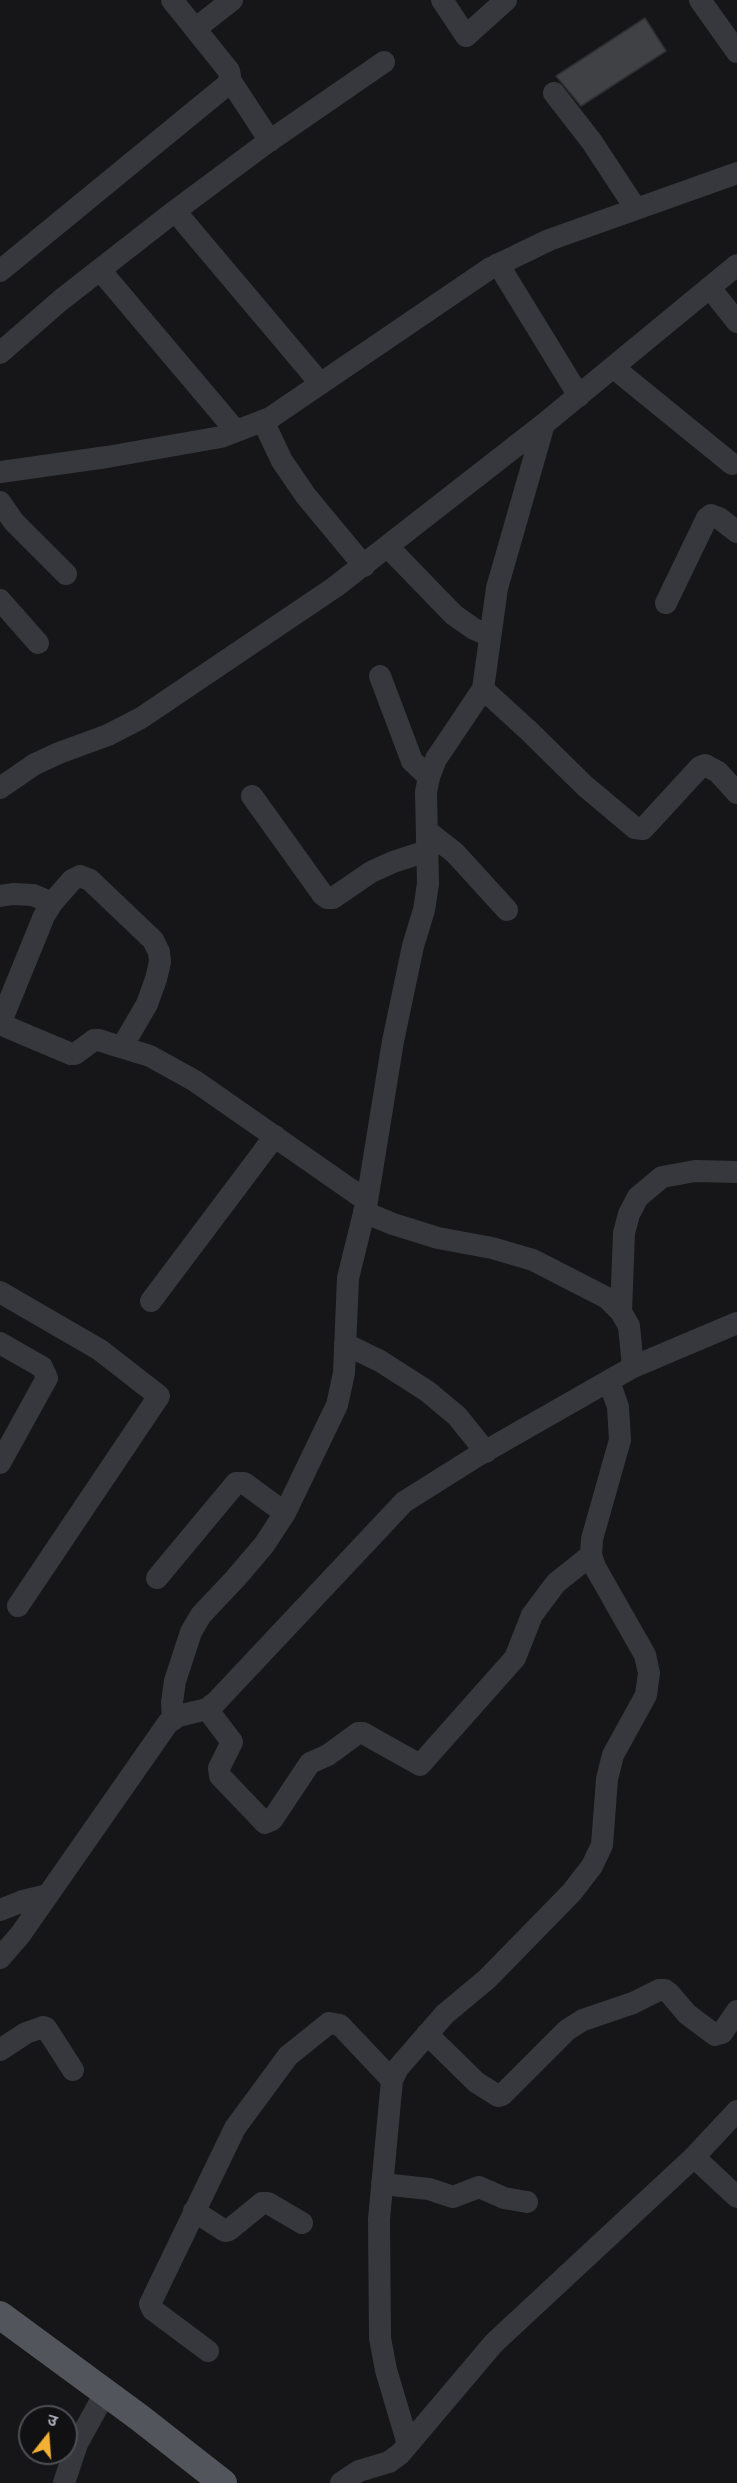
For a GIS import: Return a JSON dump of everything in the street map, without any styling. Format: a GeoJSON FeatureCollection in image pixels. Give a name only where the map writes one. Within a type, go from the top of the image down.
{"type":"FeatureCollection","features":[{"type":"Feature","properties":{"kind":"main road"},"geometry":{"type":"LineString","coordinates":[[0,2315],[223,2483]]}},
{"type":"Feature","properties":{"kind":"street"},"geometry":{"type":"LineString","coordinates":[[172,0],[229,71],[230,80],[270,141]]}},
{"type":"Feature","properties":{"kind":"street"},"geometry":{"type":"LineString","coordinates":[[195,29],[232,0]]}},
{"type":"Feature","properties":{"kind":"street"},"geometry":{"type":"LineString","coordinates":[[442,0],[466,36],[506,0]]}},
{"type":"Feature","properties":{"kind":"street"},"geometry":{"type":"LineString","coordinates":[[700,0],[737,52]]}},
{"type":"Feature","properties":{"kind":"street"},"geometry":{"type":"LineString","coordinates":[[0,353],[175,211],[270,141],[384,62]]}},
{"type":"Feature","properties":{"kind":"street"},"geometry":{"type":"LineString","coordinates":[[0,271],[230,80]]}},
{"type":"Feature","properties":{"kind":"street"},"geometry":{"type":"LineString","coordinates":[[554,93],[592,142],[636,209]]}},
{"type":"Feature","properties":{"kind":"street"},"geometry":{"type":"LineString","coordinates":[[0,472],[118,455],[221,437],[236,431],[263,420],[498,264],[549,240],[737,173]]}},
{"type":"Feature","properties":{"kind":"street"},"geometry":{"type":"LineString","coordinates":[[175,211],[320,383]]}},
{"type":"Feature","properties":{"kind":"street"},"geometry":{"type":"LineString","coordinates":[[498,264],[579,396]]}},
{"type":"Feature","properties":{"kind":"street"},"geometry":{"type":"LineString","coordinates":[[0,788],[35,764],[108,735],[141,718],[335,587],[614,368],[737,265]]}},
{"type":"Feature","properties":{"kind":"street"},"geometry":{"type":"LineString","coordinates":[[100,270],[236,431]]}},
{"type":"Feature","properties":{"kind":"street"},"geometry":{"type":"LineString","coordinates":[[710,288],[737,322]]}},
{"type":"Feature","properties":{"kind":"street"},"geometry":{"type":"LineString","coordinates":[[614,368],[732,464]]}},
{"type":"Feature","properties":{"kind":"street"},"geometry":{"type":"LineString","coordinates":[[263,420],[282,461],[306,496],[364,566]]}},
{"type":"Feature","properties":{"kind":"street"},"geometry":{"type":"LineString","coordinates":[[172,1720],[175,1681],[191,1632],[201,1616],[264,1545],[285,1513],[337,1405],[344,1373],[348,1278],[365,1206],[393,1041],[428,884],[426,792],[429,777],[436,759],[483,689],[496,588],[544,424]]}},
{"type":"Feature","properties":{"kind":"street"},"geometry":{"type":"LineString","coordinates":[[0,502],[14,522],[66,574]]}},
{"type":"Feature","properties":{"kind":"street"},"geometry":{"type":"LineString","coordinates":[[666,603],[707,518],[711,515],[719,518],[737,532]]}},
{"type":"Feature","properties":{"kind":"street"},"geometry":{"type":"LineString","coordinates":[[388,547],[454,615],[474,629],[490,636]]}},
{"type":"Feature","properties":{"kind":"street"},"geometry":{"type":"LineString","coordinates":[[0,600],[38,643]]}},
{"type":"Feature","properties":{"kind":"street"},"geometry":{"type":"LineString","coordinates":[[380,676],[412,761],[429,777]]}},
{"type":"Feature","properties":{"kind":"street"},"geometry":{"type":"LineString","coordinates":[[483,689],[585,786],[635,828],[643,829],[700,767],[705,765],[718,772],[737,793]]}},
{"type":"Feature","properties":{"kind":"street"},"geometry":{"type":"LineString","coordinates":[[252,796],[322,895],[327,898],[333,898],[427,841]]}},
{"type":"Feature","properties":{"kind":"street"},"geometry":{"type":"LineString","coordinates":[[427,841],[455,853],[507,910]]}},
{"type":"Feature","properties":{"kind":"street"},"geometry":{"type":"LineString","coordinates":[[122,1047],[147,1004],[158,971],[159,952],[153,940],[84,876],[72,880],[44,916],[0,1024],[71,1054],[75,1054],[94,1040],[150,1056],[177,1070],[275,1136],[365,1206],[393,1224],[438,1238],[492,1248],[533,1260],[607,1298],[621,1312],[629,1326],[633,1367]]}},
{"type":"Feature","properties":{"kind":"street"},"geometry":{"type":"LineString","coordinates":[[0,896],[33,895],[52,903]]}},
{"type":"Feature","properties":{"kind":"street"},"geometry":{"type":"LineString","coordinates":[[151,1301],[275,1136]]}},
{"type":"Feature","properties":{"kind":"street"},"geometry":{"type":"LineString","coordinates":[[621,1312],[624,1233],[629,1214],[638,1197],[662,1177],[695,1171],[737,1172]]}},
{"type":"Feature","properties":{"kind":"street"},"geometry":{"type":"LineString","coordinates":[[0,1292],[100,1350],[159,1396],[18,1606]]}},
{"type":"Feature","properties":{"kind":"street"},"geometry":{"type":"LineString","coordinates":[[0,1958],[48,1895],[168,1723],[178,1716],[207,1709],[216,1702],[404,1502],[633,1367],[737,1323]]}},
{"type":"Feature","properties":{"kind":"street"},"geometry":{"type":"LineString","coordinates":[[0,1343],[42,1367],[47,1378],[0,1463]]}},
{"type":"Feature","properties":{"kind":"street"},"geometry":{"type":"LineString","coordinates":[[345,1344],[380,1361],[427,1391],[458,1416],[486,1452]]}},
{"type":"Feature","properties":{"kind":"street"},"geometry":{"type":"LineString","coordinates":[[408,2444],[386,2370],[380,2338],[379,2219],[392,2080],[398,2068],[445,2014],[488,1978],[572,1892],[592,1866],[602,1845],[607,1779],[613,1755],[646,1695],[649,1673],[645,1655],[595,1567],[591,1555],[592,1539],[620,1440],[618,1407],[609,1381]]}},
{"type":"Feature","properties":{"kind":"street"},"geometry":{"type":"LineString","coordinates":[[157,1578],[236,1483],[244,1483],[285,1513]]}},
{"type":"Feature","properties":{"kind":"street"},"geometry":{"type":"LineString","coordinates":[[207,1709],[230,1736],[232,1742],[219,1768],[220,1776],[265,1823],[272,1820],[310,1763],[328,1755],[358,1733],[363,1733],[420,1765],[515,1658],[532,1615],[556,1583],[591,1555]]}},
{"type":"Feature","properties":{"kind":"street"},"geometry":{"type":"LineString","coordinates":[[0,1910],[22,1901],[48,1895]]}},
{"type":"Feature","properties":{"kind":"street"},"geometry":{"type":"LineString","coordinates":[[428,2034],[476,2082],[498,2096],[502,2095],[567,2030],[584,2020],[633,2003],[659,1990],[665,1990],[670,1994],[687,2014],[715,2035],[722,2033],[737,2011]]}},
{"type":"Feature","properties":{"kind":"street"},"geometry":{"type":"LineString","coordinates":[[208,2351],[153,2310],[150,2304],[235,2128],[288,2056],[329,2023],[340,2025],[392,2080]]}},
{"type":"Feature","properties":{"kind":"street"},"geometry":{"type":"LineString","coordinates":[[0,2050],[26,2033],[43,2027],[46,2028],[73,2070]]}},
{"type":"Feature","properties":{"kind":"street"},"geometry":{"type":"LineString","coordinates":[[341,2483],[359,2471],[389,2462],[400,2454],[494,2343],[694,2157],[737,2111]]}},
{"type":"Feature","properties":{"kind":"street"},"geometry":{"type":"LineString","coordinates":[[694,2157],[737,2197]]}},
{"type":"Feature","properties":{"kind":"street"},"geometry":{"type":"LineString","coordinates":[[382,2184],[429,2188],[453,2197],[479,2187],[504,2198],[527,2202]]}},
{"type":"Feature","properties":{"kind":"street"},"geometry":{"type":"LineString","coordinates":[[194,2211],[225,2231],[262,2203],[268,2203],[302,2223]]}},
{"type":"Feature","properties":{"kind":"street"},"geometry":{"type":"LineString","coordinates":[[63,2483],[77,2444],[105,2392]]}},
{"type":"Feature","properties":{"kind":"building"},"geometry":{"type":"Polygon","coordinates":[[[645,18],[666,51],[581,106],[556,76],[645,18]]]}}]}
